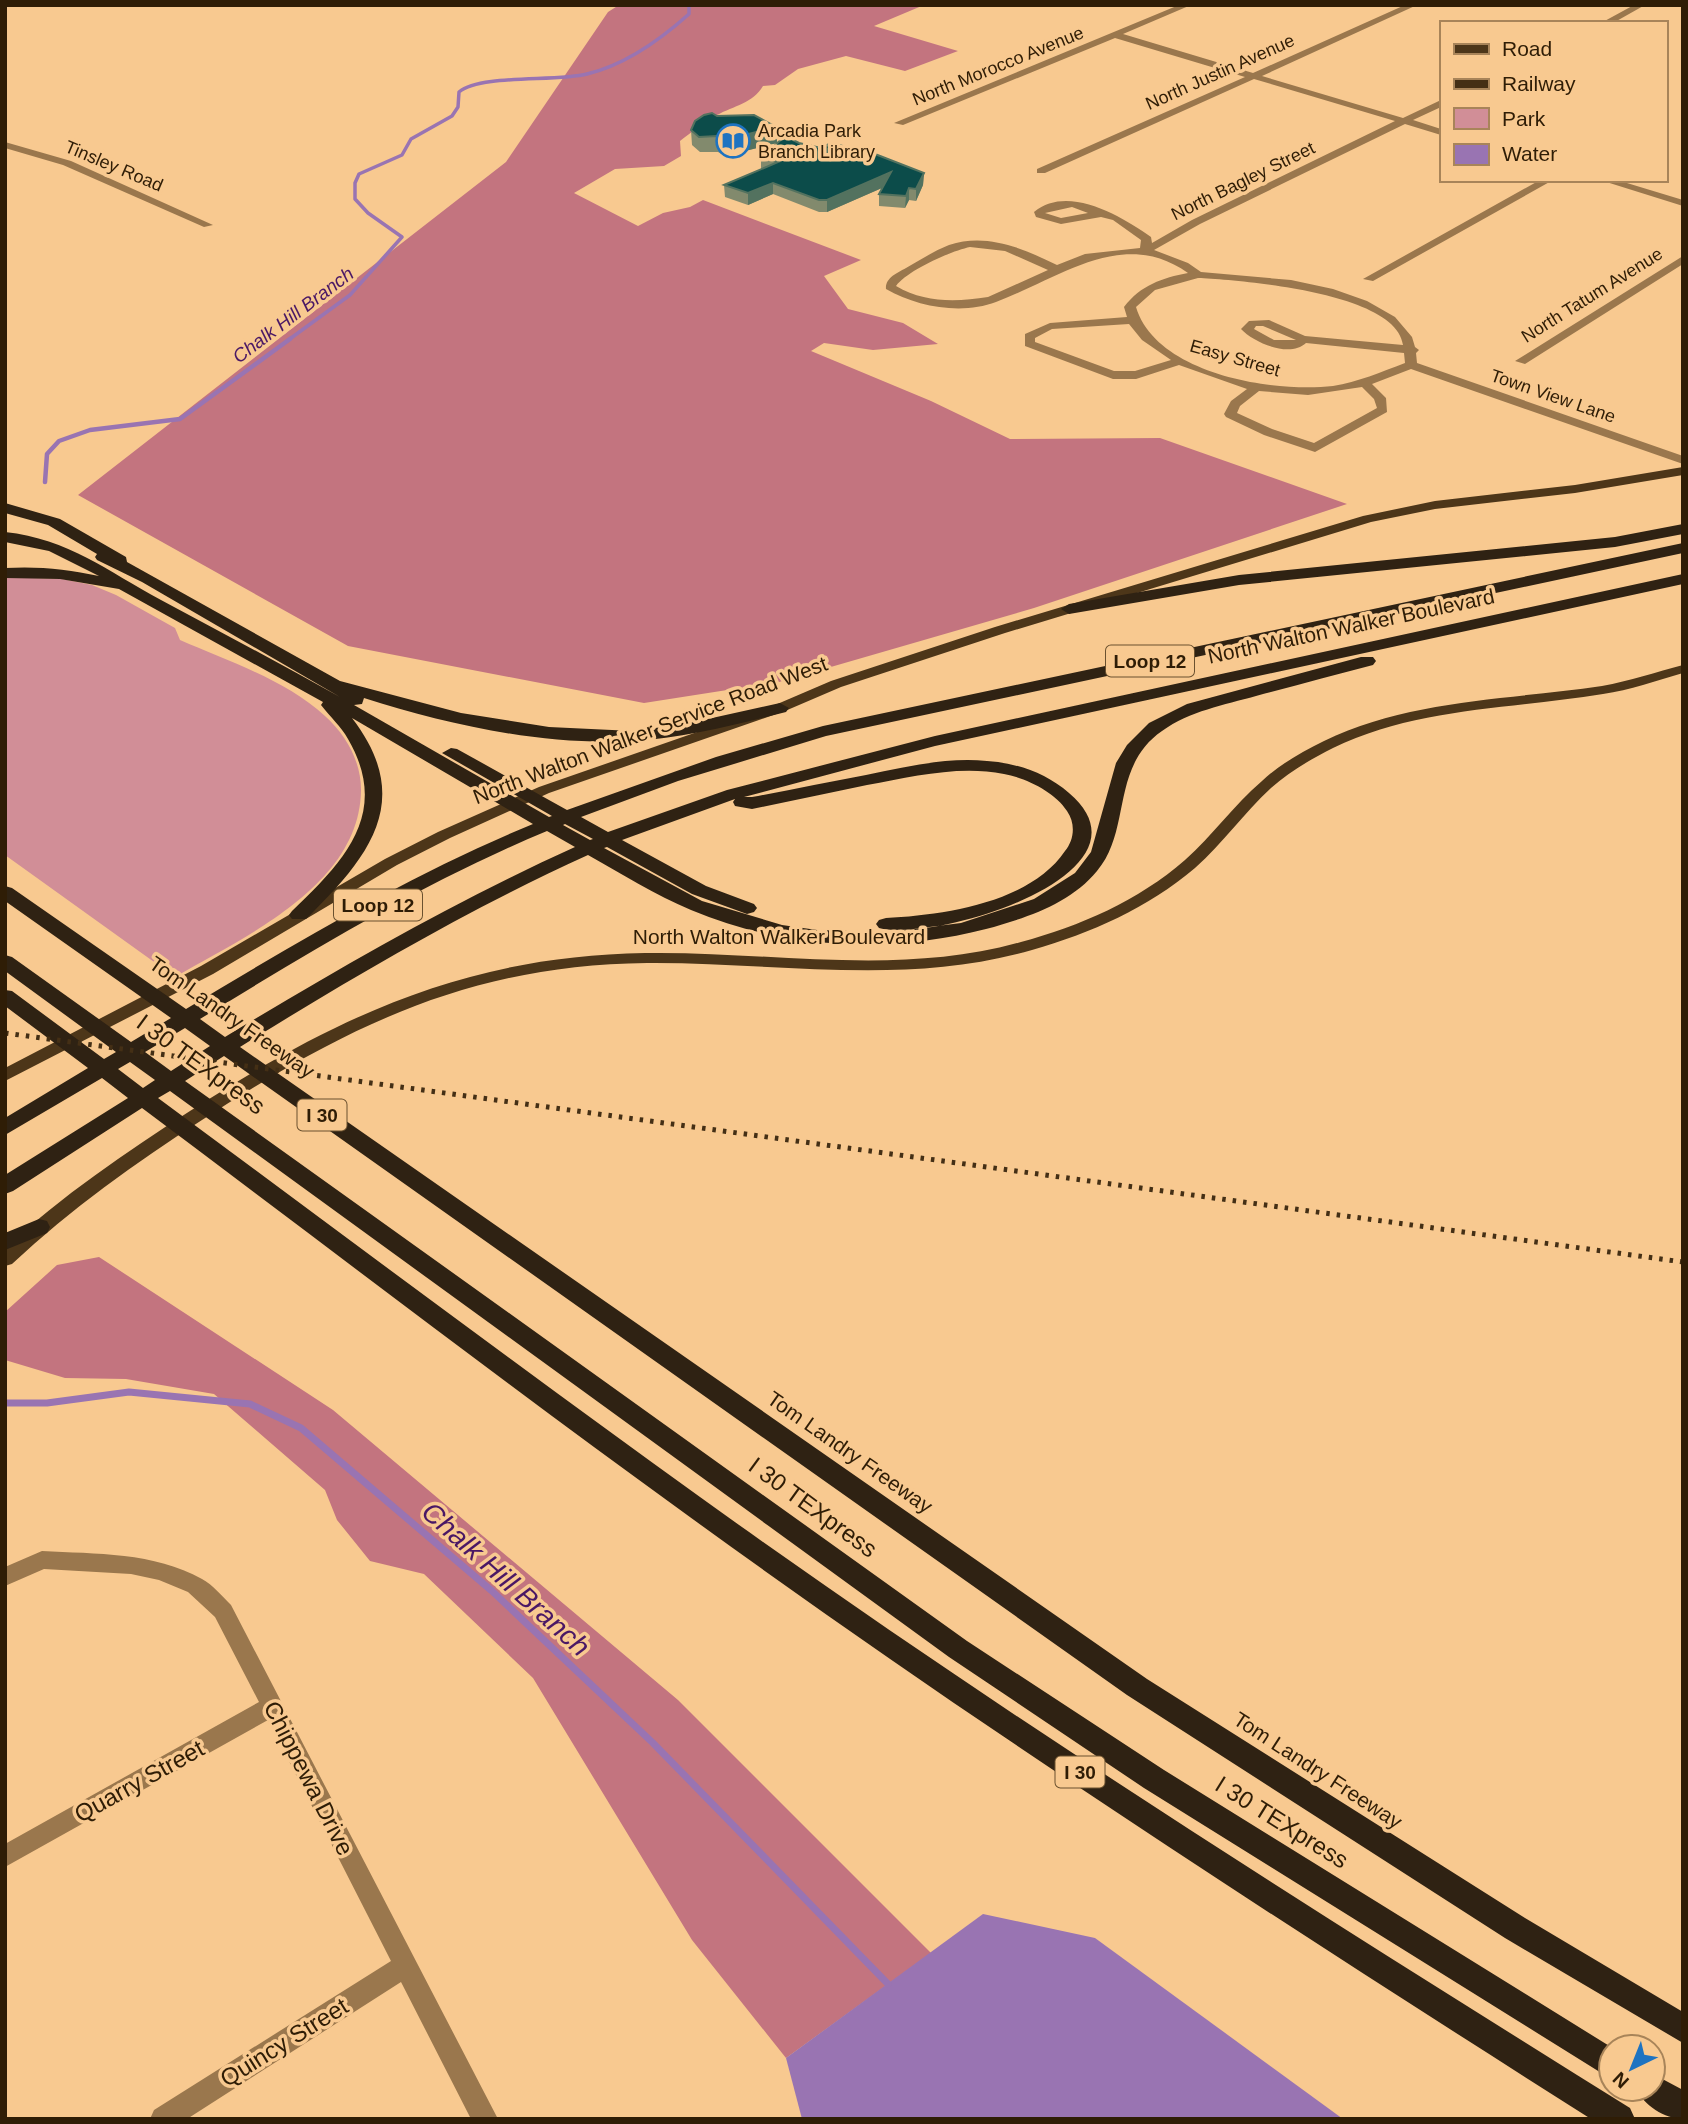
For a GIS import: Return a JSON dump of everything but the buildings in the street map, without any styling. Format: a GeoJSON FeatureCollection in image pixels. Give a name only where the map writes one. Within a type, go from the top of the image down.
{"type":"FeatureCollection","features":[{"type":"Feature","properties":{"kind":"highway"},"geometry":{"type":"LineString","coordinates":[[5,508],[54,522],[148,579]]}},
{"type":"Feature","properties":{"kind":"highway"},"geometry":{"type":"LineString","coordinates":[[5,528],[36,531],[67,539],[148,579],[493,776],[655,875],[676,897],[749,924],[833,938],[920,936],[999,919],[1058,893],[1084,875],[1100,853],[1119,771],[1147,733],[1168,718],[1259,689],[1361,664],[1437,633]]}},
{"type":"Feature","properties":{"kind":"highway"},"geometry":{"type":"LineString","coordinates":[[1069,609],[1239,580],[1615,542],[1683,529]]}},
{"type":"Feature","properties":{"kind":"highway"},"geometry":{"type":"LineString","coordinates":[[5,537],[43,542],[70,552],[98,567],[129,589],[312,690],[351,708],[475,783],[655,875],[733,905],[772,916],[813,923],[900,924],[943,918],[984,908],[1017,896],[1063,868],[1075,854],[1083,837],[1076,809],[1054,787],[1033,776],[980,765],[913,771],[752,803],[716,799]]}},
{"type":"Feature","properties":{"kind":"highway","name":"North Walton Walker Boulevard"},"geometry":{"type":"LineString","coordinates":[[5,1128],[331,930],[426,879],[530,830],[635,789],[722,759],[823,731],[1683,548]]}},
{"type":"Feature","properties":{"kind":"highway"},"geometry":{"type":"LineString","coordinates":[[5,573],[47,572],[82,576],[129,589]]}},
{"type":"Feature","properties":{"kind":"highway","name":"North Walton Walker Boulevard"},"geometry":{"type":"LineString","coordinates":[[5,1186],[263,1024],[442,919],[530,874],[618,835],[716,799],[935,741],[1683,579]]}},
{"type":"Feature","properties":{"kind":"highway"},"geometry":{"type":"LineString","coordinates":[[330,682],[433,712],[580,735],[673,732],[745,713],[780,708]]}},
{"type":"Feature","properties":{"kind":"highway"},"geometry":{"type":"LineString","coordinates":[[299,915],[353,858],[374,814],[375,797],[373,775],[352,727],[312,690]]}},
{"type":"Feature","properties":{"kind":"highway","name":"Tom Landry Freeway"},"geometry":{"type":"LineString","coordinates":[[5,892],[1138,1687],[1492,1913],[1683,2029]]}},
{"type":"Feature","properties":{"kind":"highway","name":"I 30 TEXpress"},"geometry":{"type":"LineString","coordinates":[[5,961],[584,1381],[981,1664],[1154,1779],[1597,2055]]}},
{"type":"Feature","properties":{"kind":"highway","name":"I 30"},"geometry":{"type":"LineString","coordinates":[[5,996],[693,1506],[995,1716],[1328,1935],[1619,2119]]}},
{"type":"Feature","properties":{"kind":"highway"},"geometry":{"type":"LineString","coordinates":[[5,1242],[39,1227]]}},
{"type":"Feature","properties":{"kind":"highway"},"geometry":{"type":"LineString","coordinates":[[1667,2098],[1683,2108]]}},
{"type":"Feature","properties":{"kind":"main road"},"geometry":{"type":"LineString","coordinates":[[1069,609],[1368,519],[1435,505],[1602,486],[1683,471]]}},
{"type":"Feature","properties":{"kind":"main road","name":"North Walton Walker Service Road West"},"geometry":{"type":"LineString","coordinates":[[5,1075],[121,1017],[391,862],[497,810],[919,656],[1069,609]]}},
{"type":"Feature","properties":{"kind":"main road","name":"North Walton Walker Boulevard"},"geometry":{"type":"LineString","coordinates":[[5,1259],[86,1188],[225,1097],[310,1046],[361,1020],[415,999],[472,981],[527,969],[587,961],[654,958],[903,964],[959,959],[1013,950],[1098,921],[1149,895],[1195,859],[1271,781],[1302,759],[1338,740],[1397,720],[1435,712],[1609,690],[1683,669]]}},
{"type":"Feature","properties":{"kind":"street","name":"North Morocco Avenue"},"geometry":{"type":"LineString","coordinates":[[899,123],[1187,5]]}},
{"type":"Feature","properties":{"kind":"street","name":"North Justin Avenue"},"geometry":{"type":"LineString","coordinates":[[1041,171],[1413,5]]}},
{"type":"Feature","properties":{"kind":"street"},"geometry":{"type":"LineString","coordinates":[[1609,21],[1641,5]]}},
{"type":"Feature","properties":{"kind":"street"},"geometry":{"type":"LineString","coordinates":[[1115,35],[1440,132]]}},
{"type":"Feature","properties":{"kind":"street","name":"North Bagley Street"},"geometry":{"type":"LineString","coordinates":[[1056,269],[1015,251],[969,244],[957,246],[929,260],[895,279],[890,287],[900,294],[929,302],[975,303],[991,300],[1056,269],[1094,255],[1144,251],[1196,222],[1440,104]]}},
{"type":"Feature","properties":{"kind":"street","name":"Tinsley Road"},"geometry":{"type":"LineString","coordinates":[[5,145],[67,163],[208,225]]}},
{"type":"Feature","properties":{"kind":"street"},"geometry":{"type":"LineString","coordinates":[[1369,279],[1544,182]]}},
{"type":"Feature","properties":{"kind":"street"},"geometry":{"type":"LineString","coordinates":[[1612,182],[1683,203]]}},
{"type":"Feature","properties":{"kind":"street"},"geometry":{"type":"LineString","coordinates":[[1101,214],[1117,218],[1147,239],[1144,251],[1184,265],[1198,275]]}},
{"type":"Feature","properties":{"kind":"street","name":"North Tatum Avenue"},"geometry":{"type":"LineString","coordinates":[[1521,361],[1683,259]]}},
{"type":"Feature","properties":{"kind":"street"},"geometry":{"type":"LineString","coordinates":[[1180,361],[1136,375],[1113,375],[1029,344],[1029,336],[1050,327],[1131,320],[1130,307],[1146,289],[1169,280],[1198,275],[1280,281],[1325,291],[1392,318],[1402,327],[1413,349],[1411,365]]}},
{"type":"Feature","properties":{"kind":"street","name":"Easy Street"},"geometry":{"type":"LineString","coordinates":[[1131,320],[1156,348],[1180,361],[1256,387],[1288,391],[1333,389],[1365,383],[1411,365]]}},
{"type":"Feature","properties":{"kind":"street"},"geometry":{"type":"LineString","coordinates":[[1303,339],[1413,349]]}},
{"type":"Feature","properties":{"kind":"street","name":"Town View Lane"},"geometry":{"type":"LineString","coordinates":[[1411,365],[1683,460]]}},
{"type":"Feature","properties":{"kind":"street"},"geometry":{"type":"LineString","coordinates":[[1256,387],[1235,404],[1230,414],[1268,432],[1315,448],[1383,409],[1380,398],[1365,383]]}},
{"type":"Feature","properties":{"kind":"street","name":"Chippewa Drive"},"geometry":{"type":"LineString","coordinates":[[5,1577],[42,1560],[131,1565],[162,1572],[196,1586],[223,1611],[485,2119]]}},
{"type":"Feature","properties":{"kind":"street","name":"Quarry Street"},"geometry":{"type":"LineString","coordinates":[[5,1856],[272,1706]]}},
{"type":"Feature","properties":{"kind":"street","name":"Quincy Street"},"geometry":{"type":"LineString","coordinates":[[163,2119],[406,1965]]}},
{"type":"Feature","properties":{"kind":"green space"},"geometry":{"type":"Polygon","coordinates":[[[5,577],[62,579],[92,585],[116,595],[175,628],[180,640],[275,682],[310,703],[325,716],[351,749],[361,790],[356,824],[342,854],[320,880],[294,904],[265,925],[175,977],[5,855],[5,577]]]}},
{"type":"Feature","properties":{"kind":"shaded area"},"geometry":{"type":"Polygon","coordinates":[[[619,5],[924,5],[874,26],[958,51],[905,71],[846,56],[798,69],[775,85],[763,86],[749,100],[702,124],[680,141],[681,156],[664,166],[615,169],[574,193],[638,226],[663,213],[690,207],[703,200],[861,260],[824,276],[848,309],[903,323],[938,344],[873,350],[824,343],[811,351],[931,401],[1010,439],[1160,438],[1347,504],[1034,608],[779,682],[644,703],[348,646],[78,495],[506,162],[608,12],[619,5]]]}},
{"type":"Feature","properties":{"kind":"shaded area"},"geometry":{"type":"Polygon","coordinates":[[[99,1257],[333,1410],[678,1700],[931,1953],[786,2058],[692,1940],[533,1678],[424,1574],[370,1561],[337,1520],[325,1490],[214,1394],[126,1379],[65,1378],[5,1360],[5,1312],[57,1265],[99,1257]]]}},
{"type":"Feature","properties":{"kind":"water"},"geometry":{"type":"Polygon","coordinates":[[[983,1914],[1095,1938],[1343,2119],[802,2119],[786,2058],[983,1914]]]}},
{"type":"Feature","properties":{"kind":"waterway","name":"Chalk Hill Branch"},"geometry":{"type":"LineString","coordinates":[[287,341],[350,295],[402,237],[368,213],[355,199],[355,183],[359,174],[402,155],[411,139],[452,116],[458,107],[459,92],[470,86],[574,76],[601,70],[628,58],[666,33],[689,14],[689,5]]}},
{"type":"Feature","properties":{"kind":"waterway","name":"Chalk Hill Branch"},"geometry":{"type":"LineString","coordinates":[[45,482],[47,454],[59,441],[90,430],[180,419],[290,339]]}},
{"type":"Feature","properties":{"kind":"waterway","name":"Chalk Hill Branch"},"geometry":{"type":"LineString","coordinates":[[5,1403],[47,1403],[129,1392],[250,1404],[301,1428],[492,1591],[653,1743],[888,1984]]}},
{"type":"Feature","properties":{"kind":"railway"},"geometry":{"type":"LineString","coordinates":[[5,1033],[1683,1262]]}},
{"type":"Feature","properties":{"kind":"place","name":"Arcadia Park Branch Library"},"geometry":{"type":"Point","coordinates":[733,141]}}]}
